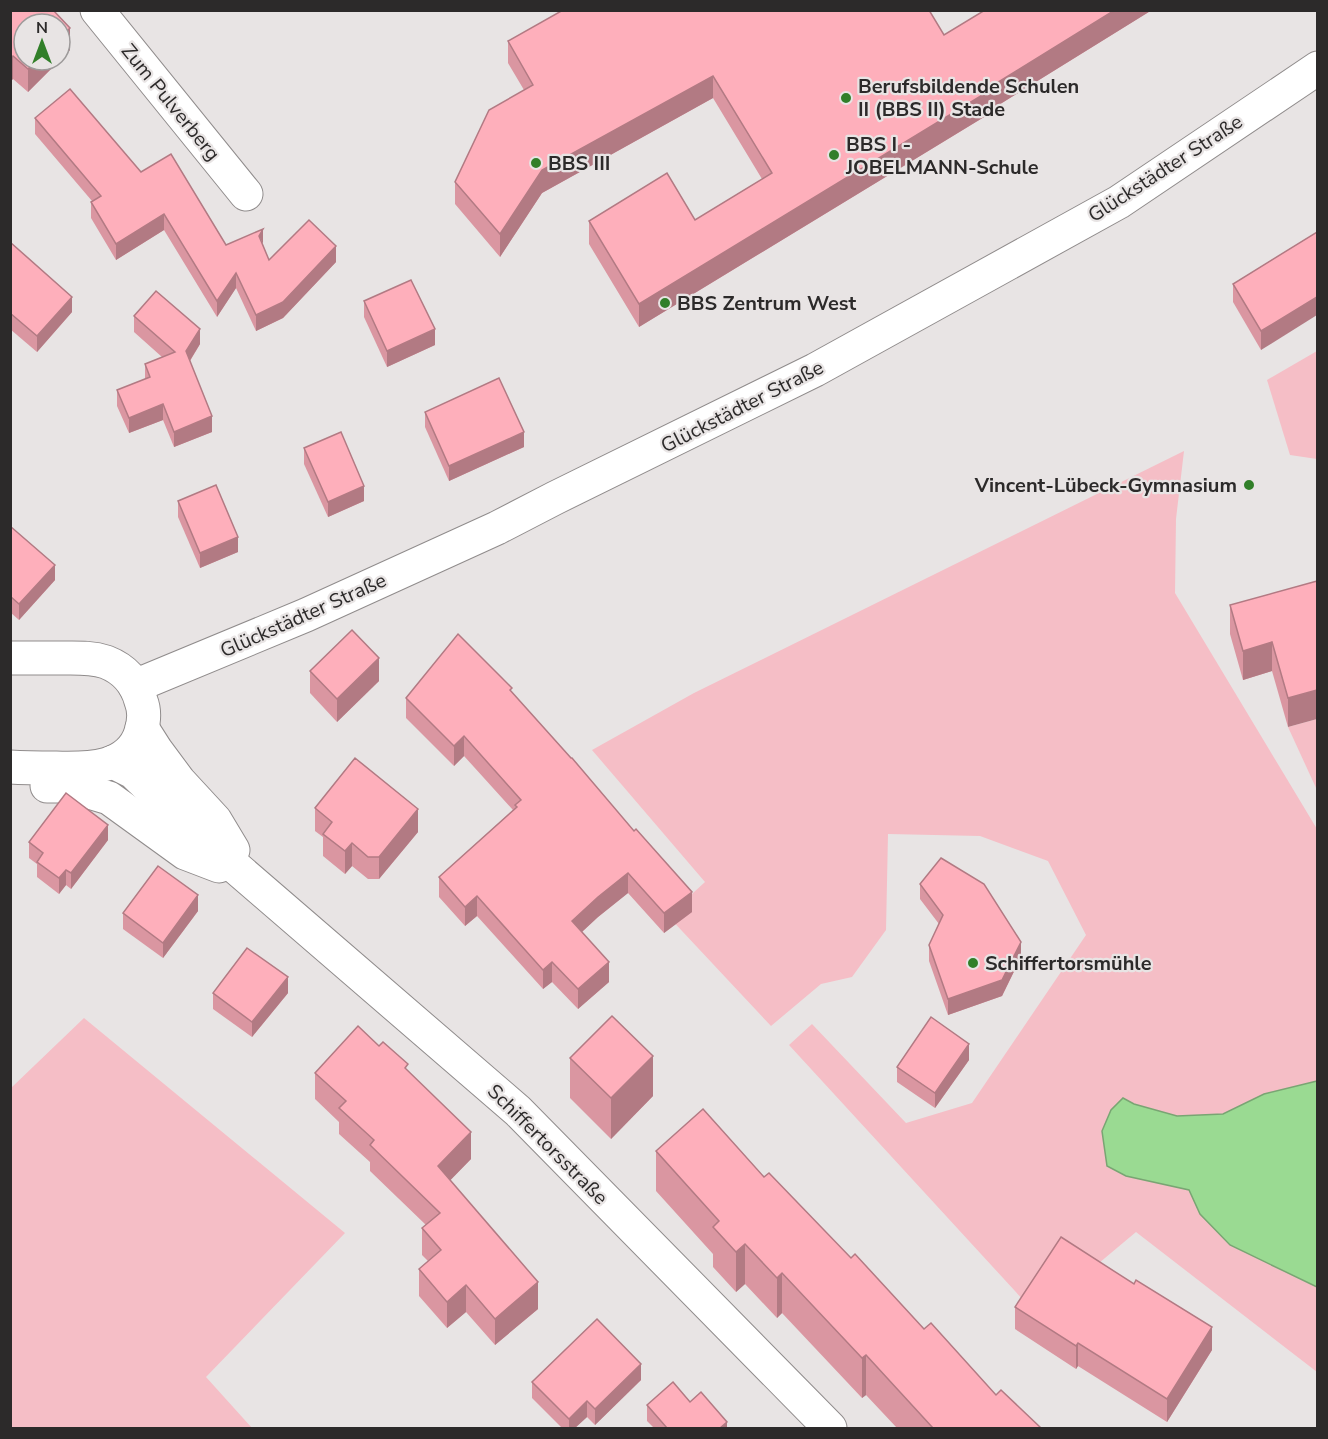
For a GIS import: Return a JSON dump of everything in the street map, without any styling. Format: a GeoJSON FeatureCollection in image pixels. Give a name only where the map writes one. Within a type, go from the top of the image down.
{"type":"FeatureCollection","features":[{"type":"Feature","properties":{"kind":"main road","name":"Zum Pulverberg"},"geometry":{"type":"LineString","coordinates":[[97,10],[246,194]]}},
{"type":"Feature","properties":{"kind":"main road","name":"Glückstädter Straße"},"geometry":{"type":"LineString","coordinates":[[135,686],[306,615],[487,533],[815,370],[1119,202],[1317,68]]}},
{"type":"Feature","properties":{"kind":"main road"},"geometry":{"type":"LineString","coordinates":[[10,658],[87,658],[106,662],[124,671],[135,686],[144,715],[138,741],[122,758],[113,762],[85,769],[10,767]]}},
{"type":"Feature","properties":{"kind":"main road","name":"Schiffertorsstraße"},"geometry":{"type":"LineString","coordinates":[[142,728],[180,781],[215,820],[249,878]]}},
{"type":"Feature","properties":{"kind":"main road","name":"Schiffertorsstraße"},"geometry":{"type":"LineString","coordinates":[[113,762],[133,772],[197,834],[518,1111],[830,1428]]}},
{"type":"Feature","properties":{"kind":"main road"},"geometry":{"type":"LineString","coordinates":[[10,785],[69,786],[109,798],[185,853],[249,878]]}},
{"type":"Feature","properties":{"kind":"shaded area"},"geometry":{"type":"Polygon","coordinates":[[[1317,351],[1317,459],[1290,455],[1267,380],[1317,351]]]}},
{"type":"Feature","properties":{"kind":"shaded area"},"geometry":{"type":"Polygon","coordinates":[[[1184,451],[1176,519],[1175,593],[1317,829],[1317,1081],[1264,1094],[1223,1114],[1177,1116],[1134,1104],[1123,1098],[1126,1176],[1190,1190],[1200,1214],[1299,1279],[1317,1287],[1317,1372],[1136,1232],[1037,1315],[789,1045],[812,1024],[906,1123],[972,1103],[1086,935],[1048,861],[980,836],[888,834],[886,930],[852,977],[821,984],[771,1026],[668,916],[705,882],[592,750],[694,693],[1184,451]]]}},
{"type":"Feature","properties":{"kind":"shaded area"},"geometry":{"type":"Polygon","coordinates":[[[1318,719],[1317,790],[1288,727],[1318,719]]]}},
{"type":"Feature","properties":{"kind":"shaded area"},"geometry":{"type":"Polygon","coordinates":[[[84,1018],[345,1233],[206,1377],[252,1428],[11,1428],[11,1088],[84,1018]]]}},
{"type":"Feature","properties":{"kind":"shaded area"},"geometry":{"type":"Polygon","coordinates":[[[1317,1081],[1317,1287],[1230,1245],[1200,1214],[1189,1190],[1126,1176],[1107,1166],[1102,1131],[1111,1110],[1123,1098],[1134,1104],[1177,1116],[1223,1114],[1264,1094],[1317,1081]]]}},
{"type":"Feature","properties":{"kind":"building"},"geometry":{"type":"Polygon","coordinates":[[[10,10],[53,10],[55,12],[12,12],[12,57],[10,59],[10,10]]]}},
{"type":"Feature","properties":{"kind":"building"},"geometry":{"type":"Polygon","coordinates":[[[563,10],[929,10],[944,35],[985,10],[1115,10],[987,89],[989,91],[639,304],[589,221],[667,173],[695,220],[772,173],[713,76],[542,170],[500,234],[455,182],[489,110],[533,85],[508,41],[563,10]]]}},
{"type":"Feature","properties":{"kind":"building"},"geometry":{"type":"Polygon","coordinates":[[[70,89],[141,172],[171,154],[226,245],[263,229],[259,236],[269,260],[309,220],[336,246],[283,302],[256,315],[236,273],[217,301],[164,214],[116,244],[91,202],[101,196],[35,118],[70,89]]]}},
{"type":"Feature","properties":{"kind":"building"},"geometry":{"type":"Polygon","coordinates":[[[1317,232],[1317,297],[1261,331],[1233,284],[1317,232]]]}},
{"type":"Feature","properties":{"kind":"building"},"geometry":{"type":"Polygon","coordinates":[[[10,242],[72,297],[37,336],[10,313],[10,242]]]}},
{"type":"Feature","properties":{"kind":"building"},"geometry":{"type":"Polygon","coordinates":[[[411,280],[435,329],[387,351],[364,301],[411,280]]]}},
{"type":"Feature","properties":{"kind":"building"},"geometry":{"type":"Polygon","coordinates":[[[156,291],[200,329],[186,351],[212,416],[174,432],[163,404],[129,418],[117,390],[150,377],[145,364],[175,352],[134,316],[156,291]]]}},
{"type":"Feature","properties":{"kind":"building"},"geometry":{"type":"Polygon","coordinates":[[[499,378],[524,432],[449,466],[425,412],[499,378]]]}},
{"type":"Feature","properties":{"kind":"building"},"geometry":{"type":"Polygon","coordinates":[[[341,432],[364,486],[328,502],[304,448],[341,432]]]}},
{"type":"Feature","properties":{"kind":"building"},"geometry":{"type":"Polygon","coordinates":[[[216,485],[238,537],[200,553],[178,501],[216,485]]]}},
{"type":"Feature","properties":{"kind":"building"},"geometry":{"type":"Polygon","coordinates":[[[10,526],[55,565],[19,604],[10,596],[10,526]]]}},
{"type":"Feature","properties":{"kind":"building"},"geometry":{"type":"Polygon","coordinates":[[[1317,581],[1317,690],[1288,698],[1272,642],[1243,651],[1230,605],[1317,581]]]}},
{"type":"Feature","properties":{"kind":"building"},"geometry":{"type":"Polygon","coordinates":[[[352,630],[379,658],[337,699],[310,671],[352,630]]]}},
{"type":"Feature","properties":{"kind":"building"},"geometry":{"type":"Polygon","coordinates":[[[458,634],[512,688],[510,690],[634,831],[636,829],[692,892],[664,913],[628,873],[598,897],[572,921],[609,962],[578,989],[552,962],[543,970],[477,896],[465,907],[439,877],[517,807],[515,805],[521,800],[464,736],[454,746],[406,698],[458,634]]]}},
{"type":"Feature","properties":{"kind":"building"},"geometry":{"type":"Polygon","coordinates":[[[355,758],[418,809],[379,857],[368,857],[352,843],[345,851],[323,834],[332,822],[315,808],[355,758]]]}},
{"type":"Feature","properties":{"kind":"building"},"geometry":{"type":"Polygon","coordinates":[[[66,793],[108,825],[71,873],[66,870],[59,878],[37,862],[43,853],[29,842],[66,793]]]}},
{"type":"Feature","properties":{"kind":"building"},"geometry":{"type":"Polygon","coordinates":[[[941,858],[984,884],[1021,942],[1002,980],[948,999],[929,945],[943,915],[920,884],[941,858]]]}},
{"type":"Feature","properties":{"kind":"building"},"geometry":{"type":"Polygon","coordinates":[[[158,866],[198,895],[163,943],[123,913],[158,866]]]}},
{"type":"Feature","properties":{"kind":"building"},"geometry":{"type":"Polygon","coordinates":[[[247,948],[288,977],[252,1022],[213,993],[247,948]]]}},
{"type":"Feature","properties":{"kind":"building"},"geometry":{"type":"Polygon","coordinates":[[[612,1016],[653,1056],[611,1098],[570,1058],[612,1016]]]}},
{"type":"Feature","properties":{"kind":"building"},"geometry":{"type":"Polygon","coordinates":[[[931,1017],[969,1044],[935,1093],[897,1067],[931,1017]]]}},
{"type":"Feature","properties":{"kind":"building"},"geometry":{"type":"Polygon","coordinates":[[[358,1026],[379,1046],[383,1042],[408,1064],[405,1068],[471,1132],[438,1166],[538,1282],[495,1319],[466,1285],[447,1302],[419,1269],[441,1250],[422,1228],[440,1213],[370,1145],[374,1140],[339,1108],[346,1101],[315,1073],[358,1026]]]}},
{"type":"Feature","properties":{"kind":"building"},"geometry":{"type":"Polygon","coordinates":[[[703,1109],[764,1177],[769,1173],[851,1258],[855,1254],[924,1329],[931,1323],[996,1395],[1001,1390],[1041,1428],[933,1428],[866,1355],[862,1358],[782,1273],[777,1278],[745,1244],[736,1252],[713,1227],[719,1221],[656,1151],[703,1109]]]}},
{"type":"Feature","properties":{"kind":"building"},"geometry":{"type":"Polygon","coordinates":[[[1061,1237],[1134,1284],[1136,1280],[1212,1327],[1167,1399],[1078,1343],[1076,1346],[1015,1307],[1061,1237]]]}},
{"type":"Feature","properties":{"kind":"building"},"geometry":{"type":"Polygon","coordinates":[[[597,1319],[641,1364],[595,1409],[587,1401],[569,1419],[532,1382],[597,1319]]]}},
{"type":"Feature","properties":{"kind":"building"},"geometry":{"type":"Polygon","coordinates":[[[673,1382],[690,1402],[701,1392],[727,1422],[720,1428],[667,1428],[647,1405],[673,1382]]]}},
{"type":"Feature","properties":{"kind":"place","name":"Berufsbildende Schulen II (BBS II) Stade"},"geometry":{"type":"Point","coordinates":[846,98]}},
{"type":"Feature","properties":{"kind":"place","name":"BBS I - JOBELMANN-Schule"},"geometry":{"type":"Point","coordinates":[834,155]}},
{"type":"Feature","properties":{"kind":"place","name":"BBS III"},"geometry":{"type":"Point","coordinates":[536,163]}},
{"type":"Feature","properties":{"kind":"place","name":"BBS Zentrum West"},"geometry":{"type":"Point","coordinates":[665,303]}},
{"type":"Feature","properties":{"kind":"place","name":"Vincent-Lübeck-Gymnasium"},"geometry":{"type":"Point","coordinates":[1249,485]}},
{"type":"Feature","properties":{"kind":"place","name":"Schiffertorsmühle"},"geometry":{"type":"Point","coordinates":[973,963]}}]}
